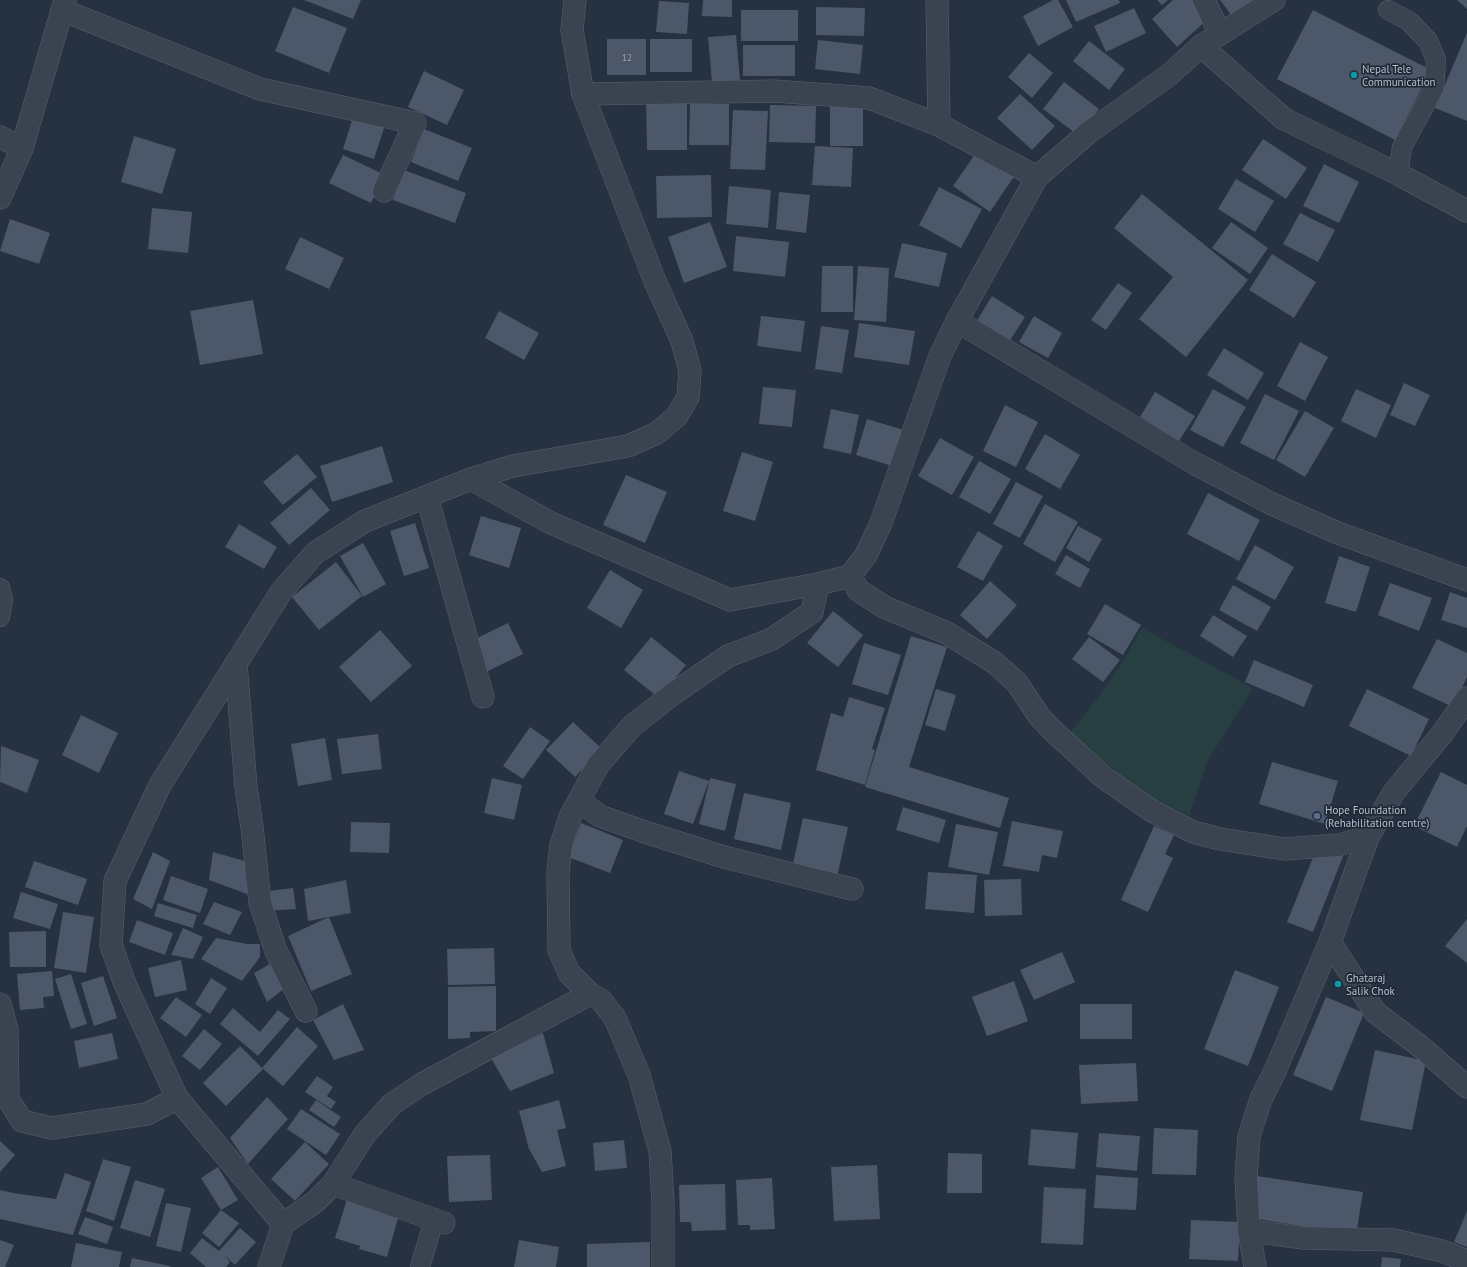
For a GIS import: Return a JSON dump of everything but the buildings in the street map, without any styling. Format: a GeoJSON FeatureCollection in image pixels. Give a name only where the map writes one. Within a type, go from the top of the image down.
{"type":"FeatureCollection","features":[{"type":"Feature","properties":{"kind":"street"},"geometry":{"type":"LineString","coordinates":[[284,1224],[177,1098],[125,984],[111,945],[115,881],[160,785],[281,592],[315,553],[365,521],[471,478],[513,466],[628,446],[657,433],[677,416],[688,397],[690,371],[682,341],[654,279],[583,94],[572,30],[575,0]]}},
{"type":"Feature","properties":{"kind":"street"},"geometry":{"type":"LineString","coordinates":[[937,0],[938,125]]}},
{"type":"Feature","properties":{"kind":"street"},"geometry":{"type":"LineString","coordinates":[[1204,0],[1220,34]]}},
{"type":"Feature","properties":{"kind":"street"},"geometry":{"type":"LineString","coordinates":[[471,478],[552,523],[730,600],[818,584],[850,576],[866,555],[881,522],[940,356],[957,321],[1037,177],[1088,133],[1169,75],[1201,46],[1274,0]]}},
{"type":"Feature","properties":{"kind":"street"},"geometry":{"type":"LineString","coordinates":[[0,198],[22,148],[64,5],[260,89],[415,122],[384,191]]}},
{"type":"Feature","properties":{"kind":"street"},"geometry":{"type":"LineString","coordinates":[[1201,46],[1284,119],[1398,174],[1467,211]]}},
{"type":"Feature","properties":{"kind":"street"},"geometry":{"type":"LineString","coordinates":[[583,94],[774,91],[869,98],[938,125],[1037,177]]}},
{"type":"Feature","properties":{"kind":"street"},"geometry":{"type":"LineString","coordinates":[[0,137],[22,148]]}},
{"type":"Feature","properties":{"kind":"street"},"geometry":{"type":"LineString","coordinates":[[957,321],[1194,463],[1272,504],[1338,533],[1467,580]]}},
{"type":"Feature","properties":{"kind":"street"},"geometry":{"type":"LineString","coordinates":[[427,497],[483,696]]}},
{"type":"Feature","properties":{"kind":"street"},"geometry":{"type":"LineString","coordinates":[[850,576],[858,590],[884,607],[947,633],[995,663],[1017,683],[1039,716],[1050,728],[1103,776],[1152,811],[1193,832],[1220,839],[1285,849],[1338,845],[1368,837]]}},
{"type":"Feature","properties":{"kind":"street"},"geometry":{"type":"LineString","coordinates":[[663,1267],[663,1202],[660,1151],[639,1075],[615,1018],[601,1000],[590,994],[569,973],[559,950],[558,872],[561,845],[570,817],[598,765],[632,726],[674,693],[728,656],[772,639],[812,612],[818,584]]}},
{"type":"Feature","properties":{"kind":"street"},"geometry":{"type":"LineString","coordinates":[[236,664],[246,787],[260,903],[276,951],[306,1011]]}},
{"type":"Feature","properties":{"kind":"street"},"geometry":{"type":"LineString","coordinates":[[1255,1267],[1249,1231],[1246,1178],[1249,1136],[1262,1099],[1330,942],[1368,837],[1394,792],[1442,734],[1467,698]]}},
{"type":"Feature","properties":{"kind":"street"},"geometry":{"type":"LineString","coordinates":[[579,801],[600,816],[645,832],[724,857],[852,889]]}},
{"type":"Feature","properties":{"kind":"street"},"geometry":{"type":"LineString","coordinates":[[1330,942],[1375,1012],[1421,1047],[1467,1087]]}},
{"type":"Feature","properties":{"kind":"street"},"geometry":{"type":"LineString","coordinates":[[269,1267],[284,1224],[316,1202],[333,1184],[365,1134],[392,1104],[422,1084],[590,994]]}},
{"type":"Feature","properties":{"kind":"street"},"geometry":{"type":"LineString","coordinates":[[0,1004],[7,1029],[8,1099],[22,1121],[52,1128],[147,1114],[177,1098]]}},
{"type":"Feature","properties":{"kind":"street"},"geometry":{"type":"LineString","coordinates":[[333,1184],[439,1221]]}},
{"type":"Feature","properties":{"kind":"street"},"geometry":{"type":"LineString","coordinates":[[1249,1231],[1304,1238],[1394,1240],[1442,1251],[1467,1261]]}},
{"type":"Feature","properties":{"kind":"lane"},"geometry":{"type":"LineString","coordinates":[[1388,10],[1409,21],[1428,41],[1436,60],[1434,88],[1402,147],[1398,174]]}},
{"type":"Feature","properties":{"kind":"lane"},"geometry":{"type":"LineString","coordinates":[[0,588],[2,599],[0,617]]}},
{"type":"Feature","properties":{"kind":"lane"},"geometry":{"type":"LineString","coordinates":[[420,1267],[439,1221]]}},
{"type":"Feature","properties":{"kind":"green space"},"geometry":{"type":"Polygon","coordinates":[[[1142,628],[1253,688],[1207,762],[1189,816],[1147,796],[1069,734],[1108,683],[1142,628]]]}},
{"type":"Feature","properties":{"kind":"place","name":"Nepal Tele Communication"},"geometry":{"type":"Point","coordinates":[1354,75]}},
{"type":"Feature","properties":{"kind":"place","name":"Hope Foundation (Rehabilitation centre)"},"geometry":{"type":"Point","coordinates":[1317,816]}},
{"type":"Feature","properties":{"kind":"place","name":"Ghataraj Salik Chok"},"geometry":{"type":"Point","coordinates":[1338,984]}}]}
